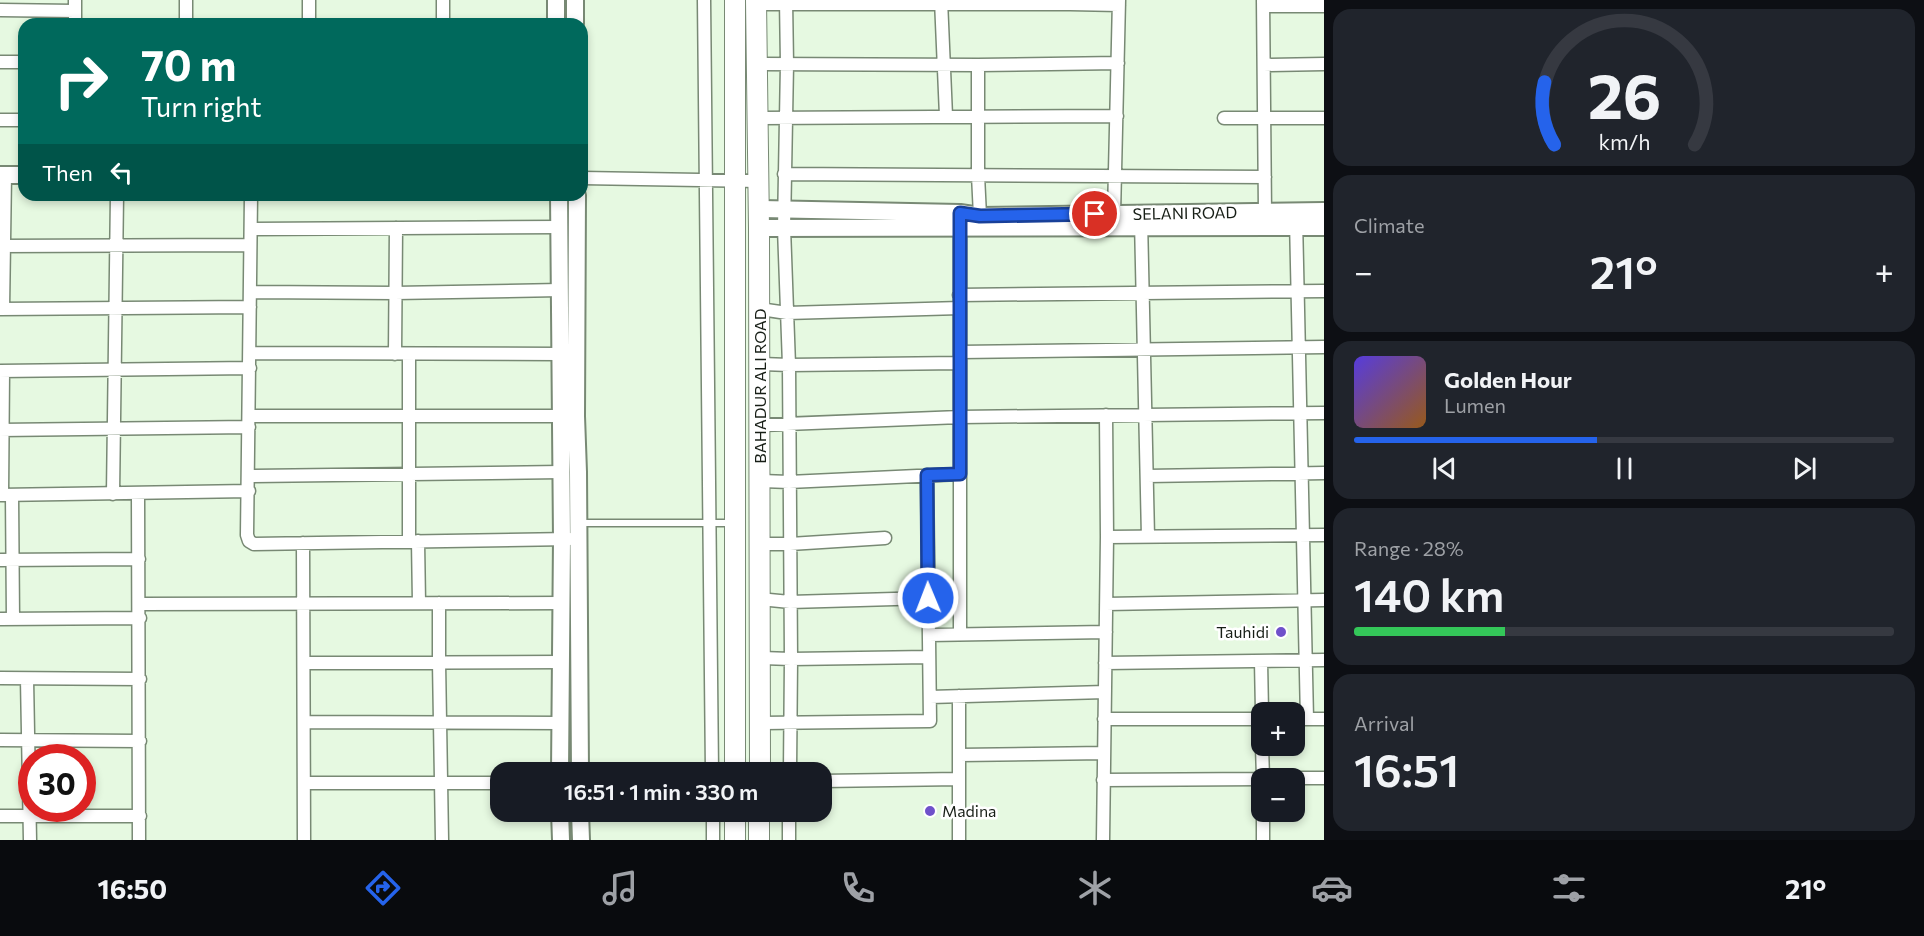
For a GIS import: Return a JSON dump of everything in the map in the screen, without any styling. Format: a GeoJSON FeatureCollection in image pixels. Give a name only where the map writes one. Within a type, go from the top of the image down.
{"type":"FeatureCollection","features":[{"type":"Feature","properties":{"kind":"main road","name":"BAHADUR ALI ROAD"},"geometry":{"type":"LineString","coordinates":[[735,0],[735,762]]}},
{"type":"Feature","properties":{"kind":"main road","name":"BAHADUR ALI ROAD"},"geometry":{"type":"LineString","coordinates":[[756,2],[760,309],[760,762]]}},
{"type":"Feature","properties":{"kind":"main road"},"geometry":{"type":"LineString","coordinates":[[735,822],[735,840]]}},
{"type":"Feature","properties":{"kind":"main road"},"geometry":{"type":"LineString","coordinates":[[759,822],[759,840]]}},
{"type":"Feature","properties":{"kind":"street"},"geometry":{"type":"LineString","coordinates":[[186,0],[186,18]]}},
{"type":"Feature","properties":{"kind":"street"},"geometry":{"type":"LineString","coordinates":[[309,0],[309,18]]}},
{"type":"Feature","properties":{"kind":"street"},"geometry":{"type":"LineString","coordinates":[[443,0],[443,18]]}},
{"type":"Feature","properties":{"kind":"street"},"geometry":{"type":"LineString","coordinates":[[556,0],[556,18]]}},
{"type":"Feature","properties":{"kind":"street"},"geometry":{"type":"LineString","coordinates":[[575,0],[575,18]]}},
{"type":"Feature","properties":{"kind":"street"},"geometry":{"type":"LineString","coordinates":[[704,0],[712,762]]}},
{"type":"Feature","properties":{"kind":"street"},"geometry":{"type":"LineString","coordinates":[[756,2],[1119,3],[1114,214]]}},
{"type":"Feature","properties":{"kind":"street"},"geometry":{"type":"LineString","coordinates":[[786,2],[784,228],[789,365],[790,762]]}},
{"type":"Feature","properties":{"kind":"street"},"geometry":{"type":"LineString","coordinates":[[941,2],[946,116]]}},
{"type":"Feature","properties":{"kind":"street"},"geometry":{"type":"LineString","coordinates":[[1265,212],[1263,3],[1324,6]]}},
{"type":"Feature","properties":{"kind":"street"},"geometry":{"type":"LineString","coordinates":[[0,10],[75,12]]}},
{"type":"Feature","properties":{"kind":"street"},"geometry":{"type":"LineString","coordinates":[[0,62],[18,62]]}},
{"type":"Feature","properties":{"kind":"street"},"geometry":{"type":"LineString","coordinates":[[757,63],[978,65],[1118,63]]}},
{"type":"Feature","properties":{"kind":"street"},"geometry":{"type":"LineString","coordinates":[[1264,65],[1324,63]]}},
{"type":"Feature","properties":{"kind":"street"},"geometry":{"type":"LineString","coordinates":[[978,65],[980,216]]}},
{"type":"Feature","properties":{"kind":"street"},"geometry":{"type":"LineString","coordinates":[[758,118],[1117,116]]}},
{"type":"Feature","properties":{"kind":"street"},"geometry":{"type":"LineString","coordinates":[[1224,118],[1324,118]]}},
{"type":"Feature","properties":{"kind":"street"},"geometry":{"type":"LineString","coordinates":[[0,120],[18,120]]}},
{"type":"Feature","properties":{"kind":"street"},"geometry":{"type":"LineString","coordinates":[[784,174],[1265,177]]}},
{"type":"Feature","properties":{"kind":"street"},"geometry":{"type":"LineString","coordinates":[[3,175],[1,309],[250,307]]}},
{"type":"Feature","properties":{"kind":"street"},"geometry":{"type":"LineString","coordinates":[[588,178],[759,181]]}},
{"type":"Feature","properties":{"kind":"street"},"geometry":{"type":"LineString","coordinates":[[113,494],[117,201]]}},
{"type":"Feature","properties":{"kind":"street"},"geometry":{"type":"LineString","coordinates":[[251,201],[247,535],[249,541],[254,544],[413,542],[572,534]]}},
{"type":"Feature","properties":{"kind":"street"},"geometry":{"type":"LineString","coordinates":[[559,201],[561,472],[572,534],[561,603],[560,762]]}},
{"type":"Feature","properties":{"kind":"street"},"geometry":{"type":"LineString","coordinates":[[577,201],[576,416],[572,534],[580,762]]}},
{"type":"Feature","properties":{"kind":"street","name":"SELANI ROAD"},"geometry":{"type":"LineString","coordinates":[[759,219],[784,228],[960,221],[1296,219],[1324,210]]}},
{"type":"Feature","properties":{"kind":"street","name":"SELANI ROAD"},"geometry":{"type":"LineString","coordinates":[[759,219],[784,211],[960,221],[980,216],[1114,214],[1141,221],[1265,212],[1324,227]]}},
{"type":"Feature","properties":{"kind":"street"},"geometry":{"type":"LineString","coordinates":[[1296,219],[1306,661],[1302,702]]}},
{"type":"Feature","properties":{"kind":"street"},"geometry":{"type":"LineString","coordinates":[[960,221],[960,634]]}},
{"type":"Feature","properties":{"kind":"street"},"geometry":{"type":"LineString","coordinates":[[1141,221],[1148,537]]}},
{"type":"Feature","properties":{"kind":"street"},"geometry":{"type":"LineString","coordinates":[[251,228],[559,227]]}},
{"type":"Feature","properties":{"kind":"street"},"geometry":{"type":"LineString","coordinates":[[395,354],[396,228]]}},
{"type":"Feature","properties":{"kind":"street"},"geometry":{"type":"LineString","coordinates":[[2,246],[250,245]]}},
{"type":"Feature","properties":{"kind":"street"},"geometry":{"type":"LineString","coordinates":[[250,292],[395,293],[560,290]]}},
{"type":"Feature","properties":{"kind":"street"},"geometry":{"type":"LineString","coordinates":[[760,309],[787,313],[1143,294],[1324,291]]}},
{"type":"Feature","properties":{"kind":"street"},"geometry":{"type":"LineString","coordinates":[[760,364],[789,365],[1144,350],[1324,347]]}},
{"type":"Feature","properties":{"kind":"street"},"geometry":{"type":"LineString","coordinates":[[250,353],[559,354]]}},
{"type":"Feature","properties":{"kind":"street"},"geometry":{"type":"LineString","coordinates":[[409,354],[409,475],[419,603]]}},
{"type":"Feature","properties":{"kind":"street"},"geometry":{"type":"LineString","coordinates":[[13,619],[6,560],[1,430],[2,371],[250,368]]}},
{"type":"Feature","properties":{"kind":"street"},"geometry":{"type":"LineString","coordinates":[[759,425],[960,417],[1324,413]]}},
{"type":"Feature","properties":{"kind":"street"},"geometry":{"type":"LineString","coordinates":[[1102,840],[1107,537],[1106,415]]}},
{"type":"Feature","properties":{"kind":"street"},"geometry":{"type":"LineString","coordinates":[[1,430],[114,429],[409,416],[560,416]]}},
{"type":"Feature","properties":{"kind":"street"},"geometry":{"type":"LineString","coordinates":[[249,477],[561,472]]}},
{"type":"Feature","properties":{"kind":"street"},"geometry":{"type":"LineString","coordinates":[[1147,476],[1324,473]]}},
{"type":"Feature","properties":{"kind":"street"},"geometry":{"type":"LineString","coordinates":[[760,481],[789,482],[960,474]]}},
{"type":"Feature","properties":{"kind":"street"},"geometry":{"type":"LineString","coordinates":[[760,723],[930,721],[927,475]]}},
{"type":"Feature","properties":{"kind":"street"},"geometry":{"type":"LineString","coordinates":[[5,495],[249,491]]}},
{"type":"Feature","properties":{"kind":"street"},"geometry":{"type":"LineString","coordinates":[[138,494],[139,840]]}},
{"type":"Feature","properties":{"kind":"street"},"geometry":{"type":"LineString","coordinates":[[1107,537],[1324,535]]}},
{"type":"Feature","properties":{"kind":"street"},"geometry":{"type":"LineString","coordinates":[[760,544],[885,538]]}},
{"type":"Feature","properties":{"kind":"street"},"geometry":{"type":"LineString","coordinates":[[303,543],[304,840]]}},
{"type":"Feature","properties":{"kind":"street"},"geometry":{"type":"LineString","coordinates":[[6,560],[139,559]]}},
{"type":"Feature","properties":{"kind":"street"},"geometry":{"type":"LineString","coordinates":[[760,599],[790,602],[928,598]]}},
{"type":"Feature","properties":{"kind":"street"},"geometry":{"type":"LineString","coordinates":[[1106,604],[1324,600]]}},
{"type":"Feature","properties":{"kind":"street"},"geometry":{"type":"LineString","coordinates":[[439,603],[442,840]]}},
{"type":"Feature","properties":{"kind":"street"},"geometry":{"type":"LineString","coordinates":[[140,604],[561,603]]}},
{"type":"Feature","properties":{"kind":"street"},"geometry":{"type":"LineString","coordinates":[[0,619],[140,618]]}},
{"type":"Feature","properties":{"kind":"street"},"geometry":{"type":"LineString","coordinates":[[929,635],[1106,632]]}},
{"type":"Feature","properties":{"kind":"street"},"geometry":{"type":"LineString","coordinates":[[760,658],[791,660],[929,657]]}},
{"type":"Feature","properties":{"kind":"street"},"geometry":{"type":"LineString","coordinates":[[1105,663],[1324,660]]}},
{"type":"Feature","properties":{"kind":"street"},"geometry":{"type":"LineString","coordinates":[[1262,661],[1262,702]]}},
{"type":"Feature","properties":{"kind":"street"},"geometry":{"type":"LineString","coordinates":[[304,663],[560,662]]}},
{"type":"Feature","properties":{"kind":"street"},"geometry":{"type":"LineString","coordinates":[[0,678],[140,679]]}},
{"type":"Feature","properties":{"kind":"street"},"geometry":{"type":"LineString","coordinates":[[27,679],[29,744]]}},
{"type":"Feature","properties":{"kind":"street"},"geometry":{"type":"LineString","coordinates":[[930,697],[1105,693]]}},
{"type":"Feature","properties":{"kind":"street"},"geometry":{"type":"LineString","coordinates":[[959,696],[959,840]]}},
{"type":"Feature","properties":{"kind":"street"},"geometry":{"type":"LineString","coordinates":[[1305,719],[1324,718]]}},
{"type":"Feature","properties":{"kind":"street"},"geometry":{"type":"LineString","coordinates":[[1104,719],[1251,719]]}},
{"type":"Feature","properties":{"kind":"street"},"geometry":{"type":"LineString","coordinates":[[304,722],[560,723]]}},
{"type":"Feature","properties":{"kind":"street"},"geometry":{"type":"LineString","coordinates":[[0,740],[140,741]]}},
{"type":"Feature","properties":{"kind":"street"},"geometry":{"type":"LineString","coordinates":[[959,755],[1104,753]]}},
{"type":"Feature","properties":{"kind":"street"},"geometry":{"type":"LineString","coordinates":[[1305,778],[1324,778]]}},
{"type":"Feature","properties":{"kind":"street"},"geometry":{"type":"LineString","coordinates":[[832,781],[959,779]]}},
{"type":"Feature","properties":{"kind":"street"},"geometry":{"type":"LineString","coordinates":[[1103,780],[1251,779]]}},
{"type":"Feature","properties":{"kind":"street"},"geometry":{"type":"LineString","coordinates":[[304,783],[490,783]]}},
{"type":"Feature","properties":{"kind":"street"},"geometry":{"type":"LineString","coordinates":[[0,816],[18,816]]}},
{"type":"Feature","properties":{"kind":"street"},"geometry":{"type":"LineString","coordinates":[[96,816],[140,816]]}},
{"type":"Feature","properties":{"kind":"street"},"geometry":{"type":"LineString","coordinates":[[30,840],[31,822]]}},
{"type":"Feature","properties":{"kind":"street"},"geometry":{"type":"LineString","coordinates":[[560,822],[561,840]]}},
{"type":"Feature","properties":{"kind":"street"},"geometry":{"type":"LineString","coordinates":[[580,822],[581,840]]}},
{"type":"Feature","properties":{"kind":"street"},"geometry":{"type":"LineString","coordinates":[[713,822],[713,840]]}},
{"type":"Feature","properties":{"kind":"street"},"geometry":{"type":"LineString","coordinates":[[789,822],[789,840]]}},
{"type":"Feature","properties":{"kind":"street"},"geometry":{"type":"LineString","coordinates":[[1263,822],[1263,840]]}},
{"type":"Feature","properties":{"kind":"lane"},"geometry":{"type":"LineString","coordinates":[[572,534],[709,523],[736,523]]}},
{"type":"Feature","properties":{"kind":"place","name":"Tauhidi"},"geometry":{"type":"Point","coordinates":[1281,632]}},
{"type":"Feature","properties":{"kind":"place","name":"Madina"},"geometry":{"type":"Point","coordinates":[930,811]}},
{"type":"Feature","properties":{"kind":"route"},"geometry":{"type":"LineString","coordinates":[[928,598],[927,475],[960,474],[960,213],[980,216],[1095,214]]}}]}
